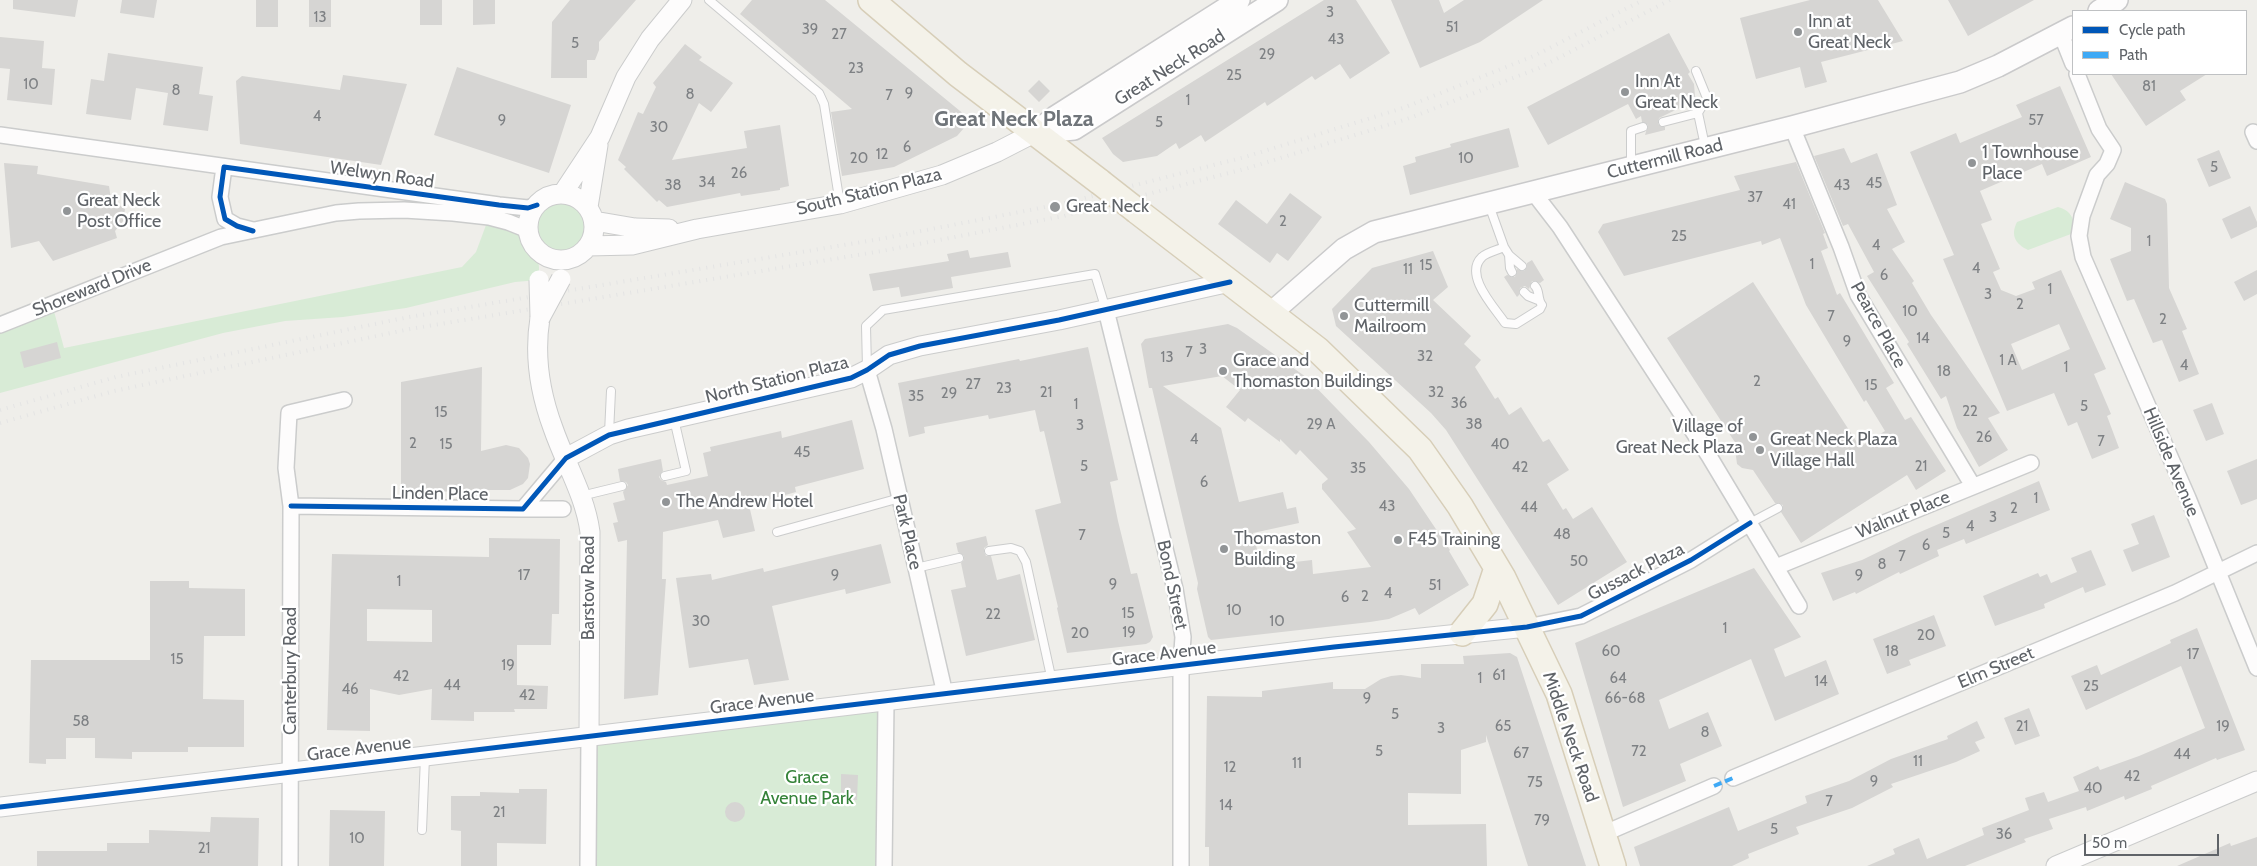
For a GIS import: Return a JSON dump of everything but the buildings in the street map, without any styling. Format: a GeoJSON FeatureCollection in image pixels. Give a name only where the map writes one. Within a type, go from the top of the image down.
{"type":"FeatureCollection","features":[{"type":"Feature","properties":{"kind":"main road","name":"Great Neck Road"},"geometry":{"type":"LineString","coordinates":[[1034,133],[1055,117],[1240,0]]}},
{"type":"Feature","properties":{"kind":"main road","name":"Great Neck Road"},"geometry":{"type":"LineString","coordinates":[[1034,133],[1074,129],[1277,0]]}},
{"type":"Feature","properties":{"kind":"main road"},"geometry":{"type":"LineString","coordinates":[[2101,10],[2117,0]]}},
{"type":"Feature","properties":{"kind":"main road","name":"Middle Neck Road"},"geometry":{"type":"LineString","coordinates":[[880,5],[958,74],[1272,313],[1342,371],[1420,449],[1460,506],[1497,568],[1559,694],[1613,866]]}},
{"type":"Feature","properties":{"kind":"main road","name":"Cuttermill Road"},"geometry":{"type":"LineString","coordinates":[[1272,313],[1344,248],[1374,232],[1960,82],[1998,66],[2067,30]]}},
{"type":"Feature","properties":{"kind":"main road"},"geometry":{"type":"LineString","coordinates":[[1462,633],[1485,604],[1497,568]]}},
{"type":"Feature","properties":{"kind":"street"},"geometry":{"type":"LineString","coordinates":[[563,193],[600,136],[626,77],[650,39],[682,0]]}},
{"type":"Feature","properties":{"kind":"street"},"geometry":{"type":"LineString","coordinates":[[2067,30],[2072,58]]}},
{"type":"Feature","properties":{"kind":"street","name":"Hillside Avenue"},"geometry":{"type":"LineString","coordinates":[[2077,75],[2099,129],[2113,150],[2107,164],[2097,175],[2082,216],[2079,236],[2083,257],[2188,498],[2257,668]]}},
{"type":"Feature","properties":{"kind":"street","name":"Pearce Place"},"geometry":{"type":"LineString","coordinates":[[1792,126],[1841,247],[1858,295],[1973,486]]}},
{"type":"Feature","properties":{"kind":"street","name":"South Station Plaza"},"geometry":{"type":"LineString","coordinates":[[582,251],[632,245],[697,229],[840,204],[942,175],[997,152],[1034,133]]}},
{"type":"Feature","properties":{"kind":"street","name":"Welwyn Road"},"geometry":{"type":"LineString","coordinates":[[0,135],[499,205],[528,208],[537,205]]}},
{"type":"Feature","properties":{"kind":"street"},"geometry":{"type":"LineString","coordinates":[[591,214],[581,200],[563,193],[549,196],[537,205],[529,219],[528,230],[536,248],[552,258],[561,260],[582,251],[593,238],[591,214],[600,136]]}},
{"type":"Feature","properties":{"kind":"street"},"geometry":{"type":"LineString","coordinates":[[221,237],[225,219],[220,197],[224,167]]}},
{"type":"Feature","properties":{"kind":"street"},"geometry":{"type":"LineString","coordinates":[[1533,192],[1560,227],[1709,456],[1799,606]]}},
{"type":"Feature","properties":{"kind":"street","name":"Welwyn Road"},"geometry":{"type":"LineString","coordinates":[[183,251],[221,237],[336,213],[359,211],[404,210],[489,217],[528,230]]}},
{"type":"Feature","properties":{"kind":"street","name":"South Station Plaza"},"geometry":{"type":"LineString","coordinates":[[591,214],[635,228],[697,229]]}},
{"type":"Feature","properties":{"kind":"street"},"geometry":{"type":"LineString","coordinates":[[225,219],[237,226],[254,230]]}},
{"type":"Feature","properties":{"kind":"street","name":"Barstow Road"},"geometry":{"type":"LineString","coordinates":[[536,248],[540,318],[537,353],[540,384],[550,421],[581,496],[590,532],[588,866]]}},
{"type":"Feature","properties":{"kind":"street","name":"Shoreward Drive"},"geometry":{"type":"LineString","coordinates":[[0,325],[183,251]]}},
{"type":"Feature","properties":{"kind":"street","name":"Barstow Road"},"geometry":{"type":"LineString","coordinates":[[540,318],[561,279],[582,251]]}},
{"type":"Feature","properties":{"kind":"street","name":"North Station Plaza"},"geometry":{"type":"LineString","coordinates":[[566,458],[609,435],[674,418],[851,378],[868,370],[889,355],[920,346],[1106,310],[1230,282]]}},
{"type":"Feature","properties":{"kind":"street","name":"Bond Street"},"geometry":{"type":"LineString","coordinates":[[1106,310],[1175,589],[1183,637],[1181,665],[1181,866]]}},
{"type":"Feature","properties":{"kind":"street","name":"Park Place"},"geometry":{"type":"LineString","coordinates":[[868,370],[900,498],[945,694]]}},
{"type":"Feature","properties":{"kind":"street","name":"Canterbury Road"},"geometry":{"type":"LineString","coordinates":[[290,866],[291,506],[286,468],[289,413],[344,400]]}},
{"type":"Feature","properties":{"kind":"street"},"geometry":{"type":"LineString","coordinates":[[523,509],[566,458]]}},
{"type":"Feature","properties":{"kind":"street","name":"Walnut Place"},"geometry":{"type":"LineString","coordinates":[[1776,567],[2032,463]]}},
{"type":"Feature","properties":{"kind":"street","name":"Linden Place"},"geometry":{"type":"LineString","coordinates":[[291,506],[563,509]]}},
{"type":"Feature","properties":{"kind":"street","name":"Gussack Plaza"},"geometry":{"type":"LineString","coordinates":[[1527,627],[1581,616],[1691,560],[1750,524]]}},
{"type":"Feature","properties":{"kind":"street","name":"Elm Street"},"geometry":{"type":"LineString","coordinates":[[1733,778],[2175,593],[2257,553]]}},
{"type":"Feature","properties":{"kind":"street","name":"Grace Avenue"},"geometry":{"type":"LineString","coordinates":[[0,807],[886,702],[1181,665],[1527,627]]}},
{"type":"Feature","properties":{"kind":"street"},"geometry":{"type":"LineString","coordinates":[[884,866],[886,702]]}},
{"type":"Feature","properties":{"kind":"street"},"geometry":{"type":"LineString","coordinates":[[2056,866],[2257,781]]}},
{"type":"Feature","properties":{"kind":"street"},"geometry":{"type":"LineString","coordinates":[[1603,834],[1714,786]]}},
{"type":"Feature","properties":{"kind":"lane"},"geometry":{"type":"LineString","coordinates":[[709,0],[819,93],[824,104],[840,204]]}},
{"type":"Feature","properties":{"kind":"lane"},"geometry":{"type":"LineString","coordinates":[[1663,122],[1698,113],[1707,98],[1696,71]]}},
{"type":"Feature","properties":{"kind":"lane"},"geometry":{"type":"LineString","coordinates":[[1693,101],[1698,113],[1705,148]]}},
{"type":"Feature","properties":{"kind":"lane"},"geometry":{"type":"LineString","coordinates":[[1631,167],[1631,131],[1644,127]]}},
{"type":"Feature","properties":{"kind":"lane"},"geometry":{"type":"LineString","coordinates":[[1488,203],[1504,247],[1509,255],[1522,266]]}},
{"type":"Feature","properties":{"kind":"lane"},"geometry":{"type":"LineString","coordinates":[[1504,247],[1482,256],[1477,265],[1476,276],[1479,286],[1505,322],[1510,324],[1516,324],[1540,309],[1542,305],[1538,300],[1524,292]]}},
{"type":"Feature","properties":{"kind":"lane"},"geometry":{"type":"LineString","coordinates":[[1509,255],[1512,272]]}},
{"type":"Feature","properties":{"kind":"lane"},"geometry":{"type":"LineString","coordinates":[[868,370],[866,326],[883,310],[1095,274],[1106,310]]}},
{"type":"Feature","properties":{"kind":"lane"},"geometry":{"type":"LineString","coordinates":[[1535,286],[1538,289],[1538,300]]}},
{"type":"Feature","properties":{"kind":"lane"},"geometry":{"type":"LineString","coordinates":[[609,435],[610,391]]}},
{"type":"Feature","properties":{"kind":"lane"},"geometry":{"type":"LineString","coordinates":[[665,476],[686,471],[674,418]]}},
{"type":"Feature","properties":{"kind":"lane"},"geometry":{"type":"LineString","coordinates":[[581,496],[622,486]]}},
{"type":"Feature","properties":{"kind":"lane"},"geometry":{"type":"LineString","coordinates":[[777,532],[900,498]]}},
{"type":"Feature","properties":{"kind":"lane"},"geometry":{"type":"LineString","coordinates":[[1750,524],[1778,508]]}},
{"type":"Feature","properties":{"kind":"lane"},"geometry":{"type":"LineString","coordinates":[[989,551],[1011,548],[1020,551],[1026,562],[1052,681]]}},
{"type":"Feature","properties":{"kind":"lane"},"geometry":{"type":"LineString","coordinates":[[916,568],[959,558]]}},
{"type":"Feature","properties":{"kind":"lane"},"geometry":{"type":"LineString","coordinates":[[422,830],[425,756]]}},
{"type":"Feature","properties":{"kind":"green space"},"geometry":{"type":"Polygon","coordinates":[[[563,193],[581,200],[592,222],[594,235],[583,250],[571,258],[564,259],[550,256],[536,248],[539,280],[515,282],[406,308],[343,317],[285,321],[223,333],[0,393],[0,325],[52,304],[64,348],[462,267],[476,252],[489,217],[528,230],[531,215],[538,204],[555,194],[563,193]]]}},
{"type":"Feature","properties":{"kind":"green space"},"geometry":{"type":"Polygon","coordinates":[[[2058,207],[2070,213],[2073,219],[2075,226],[2071,234],[2028,250],[2017,242],[2014,231],[2017,222],[2058,207]]]}},
{"type":"Feature","properties":{"kind":"green space","name":"Grace Avenue Park"},"geometry":{"type":"Polygon","coordinates":[[[886,702],[884,866],[589,866],[589,736],[886,702]]]}},
{"type":"Feature","properties":{"kind":"railway"},"geometry":{"type":"LineString","coordinates":[[0,410],[116,377],[409,317],[880,239],[1061,204],[1245,157],[1403,108],[1534,56],[1643,0]]}},
{"type":"Feature","properties":{"kind":"railway"},"geometry":{"type":"LineString","coordinates":[[0,423],[114,391],[410,329],[882,251],[1064,216],[1248,168],[1407,119],[1539,68],[1670,0]]}},
{"type":"Feature","properties":{"kind":"marked path"},"geometry":{"type":"LineString","coordinates":[[1714,786],[1733,778]]}},
{"type":"Feature","properties":{"kind":"cycle path"},"geometry":{"type":"LineString","coordinates":[[253,231],[237,226],[225,219],[220,197],[224,167],[499,205],[528,208],[537,205]]}},
{"type":"Feature","properties":{"kind":"cycle path"},"geometry":{"type":"LineString","coordinates":[[291,506],[523,509],[566,458],[609,435],[851,378],[889,355],[920,346],[1059,320],[1230,282]]}},
{"type":"Feature","properties":{"kind":"cycle path"},"geometry":{"type":"LineString","coordinates":[[0,807],[1334,647],[1527,627],[1581,616],[1691,560],[1750,523]]}},
{"type":"Feature","properties":{"kind":"place","name":"Inn at Great Neck"},"geometry":{"type":"Point","coordinates":[1798,32]}},
{"type":"Feature","properties":{"kind":"place","name":"Inn At Great Neck"},"geometry":{"type":"Point","coordinates":[1625,92]}},
{"type":"Feature","properties":{"kind":"place","name":"1 Townhouse Place"},"geometry":{"type":"Point","coordinates":[1972,163]}},
{"type":"Feature","properties":{"kind":"place","name":"Great Neck"},"geometry":{"type":"Point","coordinates":[1055,207]}},
{"type":"Feature","properties":{"kind":"place","name":"Great Neck Post Office"},"geometry":{"type":"Point","coordinates":[67,211]}},
{"type":"Feature","properties":{"kind":"place","name":"Cuttermill Mailroom"},"geometry":{"type":"Point","coordinates":[1344,316]}},
{"type":"Feature","properties":{"kind":"place","name":"Grace and Thomaston Buildings"},"geometry":{"type":"Point","coordinates":[1223,371]}},
{"type":"Feature","properties":{"kind":"place","name":"Village of Great Neck Plaza"},"geometry":{"type":"Point","coordinates":[1753,437]}},
{"type":"Feature","properties":{"kind":"place","name":"Great Neck Plaza Village Hall"},"geometry":{"type":"Point","coordinates":[1760,450]}},
{"type":"Feature","properties":{"kind":"place","name":"The Andrew Hotel"},"geometry":{"type":"Point","coordinates":[666,502]}},
{"type":"Feature","properties":{"kind":"place","name":"F45 Training"},"geometry":{"type":"Point","coordinates":[1398,540]}},
{"type":"Feature","properties":{"kind":"place","name":"Thomaston Building"},"geometry":{"type":"Point","coordinates":[1224,549]}},
{"type":"Feature","properties":{"kind":"district","name":"Great Neck Plaza"},"geometry":{"type":"Point","coordinates":[1014,120]}}]}
